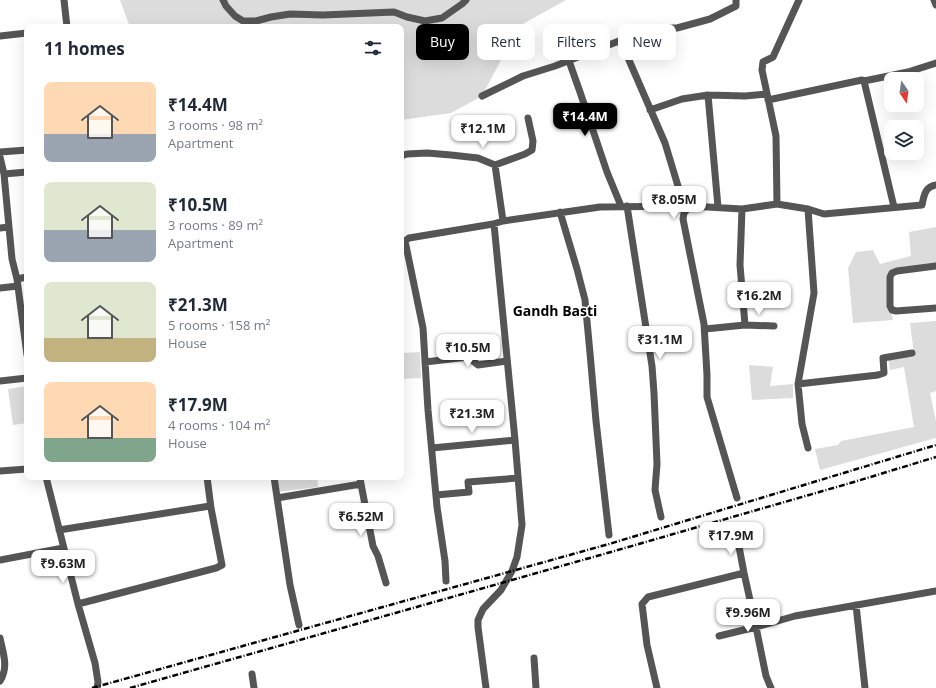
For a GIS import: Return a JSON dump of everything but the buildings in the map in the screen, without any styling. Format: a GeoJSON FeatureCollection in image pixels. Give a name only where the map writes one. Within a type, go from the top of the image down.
{"type":"FeatureCollection","features":[{"type":"Feature","properties":{"kind":"street"},"geometry":{"type":"LineString","coordinates":[[64,0],[67,24]]}},
{"type":"Feature","properties":{"kind":"street"},"geometry":{"type":"LineString","coordinates":[[223,0],[235,16],[243,21],[256,21],[290,14],[323,15],[394,12],[425,21],[442,18],[466,0]]}},
{"type":"Feature","properties":{"kind":"street"},"geometry":{"type":"LineString","coordinates":[[676,28],[710,19],[736,6],[736,0]]}},
{"type":"Feature","properties":{"kind":"street"},"geometry":{"type":"LineString","coordinates":[[777,204],[776,136],[762,70],[762,62],[773,57],[799,0]]}},
{"type":"Feature","properties":{"kind":"street"},"geometry":{"type":"LineString","coordinates":[[934,0],[936,5]]}},
{"type":"Feature","properties":{"kind":"street"},"geometry":{"type":"LineString","coordinates":[[0,36],[24,33]]}},
{"type":"Feature","properties":{"kind":"street"},"geometry":{"type":"LineString","coordinates":[[482,96],[523,76],[569,61],[618,41]]}},
{"type":"Feature","properties":{"kind":"street"},"geometry":{"type":"LineString","coordinates":[[629,60],[665,143],[687,206],[683,219],[705,329],[707,397],[737,498]]}},
{"type":"Feature","properties":{"kind":"street"},"geometry":{"type":"LineString","coordinates":[[569,61],[607,172],[624,206],[652,366],[657,464],[655,490],[661,517]]}},
{"type":"Feature","properties":{"kind":"street"},"geometry":{"type":"LineString","coordinates":[[650,110],[682,98],[708,95],[768,97],[862,80],[864,81],[908,72],[936,63]]}},
{"type":"Feature","properties":{"kind":"street"},"geometry":{"type":"LineString","coordinates":[[864,81],[894,207]]}},
{"type":"Feature","properties":{"kind":"street"},"geometry":{"type":"LineString","coordinates":[[708,95],[718,207]]}},
{"type":"Feature","properties":{"kind":"street"},"geometry":{"type":"LineString","coordinates":[[404,155],[427,153],[451,155],[478,158],[495,165],[532,150],[533,141],[528,118]]}},
{"type":"Feature","properties":{"kind":"street"},"geometry":{"type":"LineString","coordinates":[[0,152],[24,150]]}},
{"type":"Feature","properties":{"kind":"street"},"geometry":{"type":"LineString","coordinates":[[0,157],[12,259],[18,282],[24,330]]}},
{"type":"Feature","properties":{"kind":"street"},"geometry":{"type":"LineString","coordinates":[[495,165],[503,221]]}},
{"type":"Feature","properties":{"kind":"street"},"geometry":{"type":"LineString","coordinates":[[3,178],[24,173]]}},
{"type":"Feature","properties":{"kind":"street"},"geometry":{"type":"LineString","coordinates":[[404,240],[409,238],[494,224],[503,221],[600,206],[687,206],[742,209],[777,204],[808,209],[824,214],[922,205],[926,190],[936,185]]}},
{"type":"Feature","properties":{"kind":"street"},"geometry":{"type":"LineString","coordinates":[[742,209],[740,265],[745,325]]}},
{"type":"Feature","properties":{"kind":"street"},"geometry":{"type":"LineString","coordinates":[[808,209],[814,293],[798,384],[802,424],[808,448]]}},
{"type":"Feature","properties":{"kind":"street"},"geometry":{"type":"LineString","coordinates":[[560,212],[578,269],[585,300],[596,421],[609,535]]}},
{"type":"Feature","properties":{"kind":"street"},"geometry":{"type":"LineString","coordinates":[[486,688],[478,620],[483,609],[501,590],[512,571],[517,557],[522,525],[494,224]]}},
{"type":"Feature","properties":{"kind":"street"},"geometry":{"type":"LineString","coordinates":[[0,228],[9,227]]}},
{"type":"Feature","properties":{"kind":"street"},"geometry":{"type":"LineString","coordinates":[[404,245],[423,328],[428,410],[446,581]]}},
{"type":"Feature","properties":{"kind":"street"},"geometry":{"type":"LineString","coordinates":[[936,266],[892,273],[890,276],[890,306],[892,310],[896,311],[936,308]]}},
{"type":"Feature","properties":{"kind":"street"},"geometry":{"type":"LineString","coordinates":[[0,288],[24,279]]}},
{"type":"Feature","properties":{"kind":"street"},"geometry":{"type":"LineString","coordinates":[[705,329],[745,325],[774,326]]}},
{"type":"Feature","properties":{"kind":"street"},"geometry":{"type":"LineString","coordinates":[[798,384],[878,376],[884,373],[883,358],[912,353]]}},
{"type":"Feature","properties":{"kind":"street"},"geometry":{"type":"LineString","coordinates":[[425,362],[468,357],[478,364],[507,361]]}},
{"type":"Feature","properties":{"kind":"street"},"geometry":{"type":"LineString","coordinates":[[0,381],[24,378]]}},
{"type":"Feature","properties":{"kind":"street"},"geometry":{"type":"LineString","coordinates":[[432,448],[515,440]]}},
{"type":"Feature","properties":{"kind":"street"},"geometry":{"type":"LineString","coordinates":[[0,471],[24,469]]}},
{"type":"Feature","properties":{"kind":"street"},"geometry":{"type":"LineString","coordinates":[[436,495],[469,492],[468,482],[518,478]]}},
{"type":"Feature","properties":{"kind":"street"},"geometry":{"type":"LineString","coordinates":[[49,480],[63,548],[95,663],[98,682],[97,688]]}},
{"type":"Feature","properties":{"kind":"street"},"geometry":{"type":"LineString","coordinates":[[78,604],[180,578],[222,565],[210,506],[207,480]]}},
{"type":"Feature","properties":{"kind":"street"},"geometry":{"type":"LineString","coordinates":[[274,480],[290,585],[299,625]]}},
{"type":"Feature","properties":{"kind":"street"},"geometry":{"type":"LineString","coordinates":[[277,498],[361,481],[373,546],[378,556],[386,583]]}},
{"type":"Feature","properties":{"kind":"street"},"geometry":{"type":"LineString","coordinates":[[59,530],[210,506]]}},
{"type":"Feature","properties":{"kind":"street"},"geometry":{"type":"LineString","coordinates":[[737,536],[766,676],[771,688]]}},
{"type":"Feature","properties":{"kind":"street"},"geometry":{"type":"LineString","coordinates":[[0,560],[63,548]]}},
{"type":"Feature","properties":{"kind":"street"},"geometry":{"type":"LineString","coordinates":[[657,688],[647,644],[642,604],[648,597],[744,573]]}},
{"type":"Feature","properties":{"kind":"street"},"geometry":{"type":"LineString","coordinates":[[719,636],[795,616],[936,591]]}},
{"type":"Feature","properties":{"kind":"street"},"geometry":{"type":"LineString","coordinates":[[856,605],[865,688]]}},
{"type":"Feature","properties":{"kind":"street"},"geometry":{"type":"LineString","coordinates":[[0,638],[5,667],[4,676],[0,681]]}},
{"type":"Feature","properties":{"kind":"street"},"geometry":{"type":"LineString","coordinates":[[534,658],[536,688]]}},
{"type":"Feature","properties":{"kind":"street"},"geometry":{"type":"LineString","coordinates":[[252,674],[254,688]]}},
{"type":"Feature","properties":{"kind":"shaded area"},"geometry":{"type":"Polygon","coordinates":[[[120,0],[566,0],[523,24],[477,24],[477,60],[501,60],[482,96],[451,113],[404,120],[404,24],[129,24],[120,0]]]}},
{"type":"Feature","properties":{"kind":"shaded area"},"geometry":{"type":"Polygon","coordinates":[[[936,227],[936,266],[891,272],[891,311],[893,320],[853,323],[848,268],[856,252],[873,250],[880,264],[911,256],[909,232],[936,227]]]}},
{"type":"Feature","properties":{"kind":"shaded area"},"geometry":{"type":"Polygon","coordinates":[[[936,321],[936,391],[930,393],[936,421],[936,438],[820,470],[815,449],[838,445],[841,441],[914,427],[904,367],[890,370],[888,357],[914,354],[910,323],[936,321]]]}},
{"type":"Feature","properties":{"kind":"shaded area"},"geometry":{"type":"Polygon","coordinates":[[[420,352],[421,378],[404,379],[404,353],[420,352]]]}},
{"type":"Feature","properties":{"kind":"shaded area"},"geometry":{"type":"Polygon","coordinates":[[[749,365],[773,367],[770,386],[793,384],[793,398],[752,400],[749,365]]]}},
{"type":"Feature","properties":{"kind":"shaded area"},"geometry":{"type":"Polygon","coordinates":[[[24,386],[24,423],[13,425],[8,389],[24,386]]]}},
{"type":"Feature","properties":{"kind":"shaded area"},"geometry":{"type":"Polygon","coordinates":[[[275,480],[317,480],[318,487],[277,492],[275,480]]]}},
{"type":"Feature","properties":{"kind":"railway"},"geometry":{"type":"LineString","coordinates":[[92,688],[609,544],[936,445]]}},
{"type":"Feature","properties":{"kind":"railway"},"geometry":{"type":"LineString","coordinates":[[130,688],[611,552],[936,457]]}},
{"type":"Feature","properties":{"kind":"district","name":"Gandh Basti"},"geometry":{"type":"Point","coordinates":[555,311]}}]}
